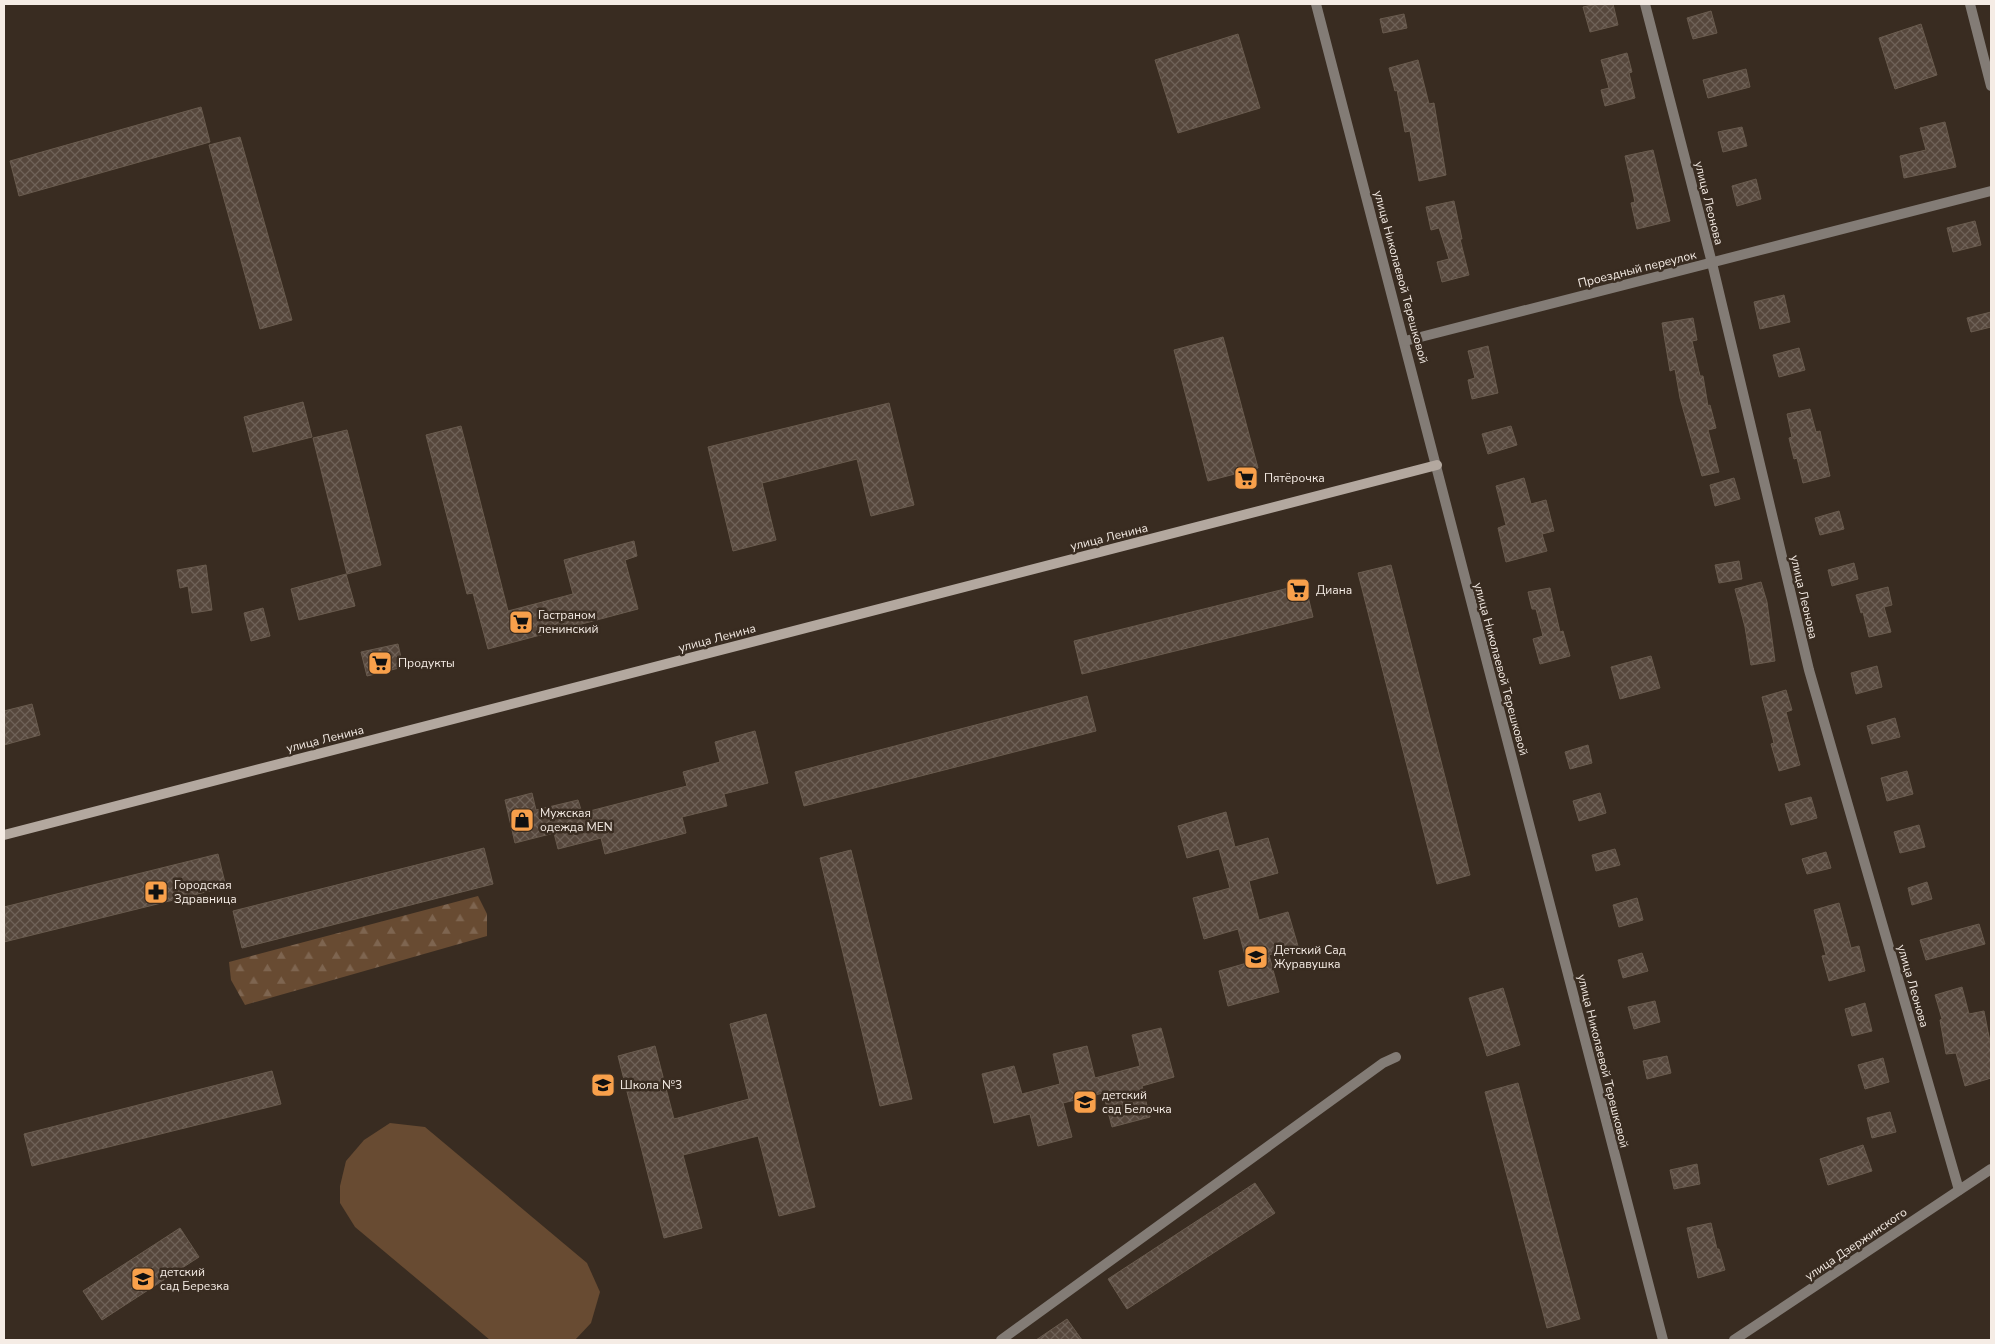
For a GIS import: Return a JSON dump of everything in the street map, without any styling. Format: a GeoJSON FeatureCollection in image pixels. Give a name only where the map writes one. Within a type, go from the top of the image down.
{"type":"FeatureCollection","features":[{"type":"Feature","properties":{"kind":"street","name":"улица Николаевой Терешковой"},"geometry":{"type":"LineString","coordinates":[[1316,4],[1663,1340]]}},
{"type":"Feature","properties":{"kind":"street","name":"улица Леонова"},"geometry":{"type":"LineString","coordinates":[[1645,4],[1712,263],[1808,670],[1959,1190]]}},
{"type":"Feature","properties":{"kind":"street"},"geometry":{"type":"LineString","coordinates":[[1970,4],[1991,86]]}},
{"type":"Feature","properties":{"kind":"street","name":"Проездный переулок"},"geometry":{"type":"LineString","coordinates":[[1405,341],[1991,191]]}},
{"type":"Feature","properties":{"kind":"street","name":"улица Ленина"},"geometry":{"type":"LineString","coordinates":[[4,835],[1437,465]]}},
{"type":"Feature","properties":{"kind":"street"},"geometry":{"type":"LineString","coordinates":[[1001,1340],[1383,1063],[1396,1057]]}},
{"type":"Feature","properties":{"kind":"street","name":"улица Дзержинского"},"geometry":{"type":"LineString","coordinates":[[1734,1340],[1991,1168]]}},
{"type":"Feature","properties":{"kind":"green space"},"geometry":{"type":"Polygon","coordinates":[[[478,896],[487,914],[487,936],[245,1005],[231,980],[229,962],[478,896]]]}},
{"type":"Feature","properties":{"kind":"green space"},"geometry":{"type":"Polygon","coordinates":[[[390,1123],[425,1127],[587,1263],[600,1292],[591,1323],[575,1340],[490,1340],[355,1227],[340,1203],[340,1186],[346,1161],[364,1140],[390,1123]]]}},
{"type":"Feature","properties":{"kind":"building"},"geometry":{"type":"Polygon","coordinates":[[[1597,4],[1613,4],[1618,25],[1590,32],[1583,7],[1597,4]]]}},
{"type":"Feature","properties":{"kind":"building"},"geometry":{"type":"Polygon","coordinates":[[[1711,11],[1717,33],[1693,39],[1687,18],[1711,11]]]}},
{"type":"Feature","properties":{"kind":"building"},"geometry":{"type":"Polygon","coordinates":[[[1404,14],[1407,28],[1383,33],[1380,19],[1404,14]]]}},
{"type":"Feature","properties":{"kind":"building"},"geometry":{"type":"Polygon","coordinates":[[[1921,24],[1937,75],[1895,89],[1879,38],[1921,24]]]}},
{"type":"Feature","properties":{"kind":"building"},"geometry":{"type":"Polygon","coordinates":[[[1238,34],[1260,108],[1178,133],[1155,60],[1238,34]]]}},
{"type":"Feature","properties":{"kind":"building"},"geometry":{"type":"Polygon","coordinates":[[[1627,53],[1632,72],[1629,73],[1635,98],[1605,106],[1601,90],[1609,88],[1601,60],[1627,53]]]}},
{"type":"Feature","properties":{"kind":"building"},"geometry":{"type":"Polygon","coordinates":[[[1418,60],[1429,104],[1434,103],[1446,175],[1419,181],[1410,131],[1405,132],[1397,90],[1395,91],[1389,68],[1418,60]]]}},
{"type":"Feature","properties":{"kind":"building"},"geometry":{"type":"Polygon","coordinates":[[[1746,69],[1750,87],[1708,98],[1703,80],[1746,69]]]}},
{"type":"Feature","properties":{"kind":"building"},"geometry":{"type":"Polygon","coordinates":[[[201,107],[210,142],[19,196],[10,161],[201,107]]]}},
{"type":"Feature","properties":{"kind":"building"},"geometry":{"type":"Polygon","coordinates":[[[1945,122],[1956,167],[1904,178],[1900,156],[1926,150],[1920,128],[1945,122]]]}},
{"type":"Feature","properties":{"kind":"building"},"geometry":{"type":"Polygon","coordinates":[[[1742,127],[1747,146],[1723,152],[1718,132],[1742,127]]]}},
{"type":"Feature","properties":{"kind":"building"},"geometry":{"type":"Polygon","coordinates":[[[240,137],[292,320],[260,329],[209,145],[240,137]]]}},
{"type":"Feature","properties":{"kind":"building"},"geometry":{"type":"Polygon","coordinates":[[[1653,150],[1670,221],[1637,229],[1631,203],[1635,202],[1625,156],[1653,150]]]}},
{"type":"Feature","properties":{"kind":"building"},"geometry":{"type":"Polygon","coordinates":[[[1756,179],[1761,199],[1737,206],[1732,186],[1756,179]]]}},
{"type":"Feature","properties":{"kind":"building"},"geometry":{"type":"Polygon","coordinates":[[[1454,201],[1462,239],[1460,239],[1469,275],[1442,282],[1437,262],[1449,259],[1439,228],[1431,230],[1426,207],[1454,201]]]}},
{"type":"Feature","properties":{"kind":"building"},"geometry":{"type":"Polygon","coordinates":[[[1975,221],[1981,245],[1953,252],[1947,228],[1975,221]]]}},
{"type":"Feature","properties":{"kind":"building"},"geometry":{"type":"Polygon","coordinates":[[[1784,295],[1790,322],[1760,329],[1754,302],[1784,295]]]}},
{"type":"Feature","properties":{"kind":"building"},"geometry":{"type":"Polygon","coordinates":[[[1991,312],[1991,327],[1971,332],[1967,318],[1991,312]]]}},
{"type":"Feature","properties":{"kind":"building"},"geometry":{"type":"Polygon","coordinates":[[[1693,318],[1697,340],[1692,341],[1700,376],[1703,376],[1708,406],[1710,405],[1716,428],[1708,430],[1719,472],[1702,476],[1680,398],[1675,369],[1670,371],[1662,323],[1693,318]]]}},
{"type":"Feature","properties":{"kind":"building"},"geometry":{"type":"Polygon","coordinates":[[[1223,337],[1258,468],[1208,481],[1174,350],[1223,337]]]}},
{"type":"Feature","properties":{"kind":"building"},"geometry":{"type":"Polygon","coordinates":[[[1488,346],[1498,393],[1472,399],[1468,380],[1475,378],[1468,351],[1488,346]]]}},
{"type":"Feature","properties":{"kind":"building"},"geometry":{"type":"Polygon","coordinates":[[[1799,348],[1805,370],[1779,377],[1773,355],[1799,348]]]}},
{"type":"Feature","properties":{"kind":"building"},"geometry":{"type":"Polygon","coordinates":[[[303,402],[312,437],[253,452],[244,417],[303,402]]]}},
{"type":"Feature","properties":{"kind":"building"},"geometry":{"type":"Polygon","coordinates":[[[889,403],[914,505],[871,516],[857,459],[762,483],[776,540],[733,551],[708,447],[889,403]]]}},
{"type":"Feature","properties":{"kind":"building"},"geometry":{"type":"Polygon","coordinates":[[[1810,409],[1816,432],[1820,431],[1830,476],[1803,483],[1797,458],[1794,459],[1789,438],[1792,437],[1787,414],[1810,409]]]}},
{"type":"Feature","properties":{"kind":"building"},"geometry":{"type":"Polygon","coordinates":[[[461,426],[508,611],[573,594],[564,560],[634,541],[637,556],[625,560],[638,609],[488,649],[473,593],[467,594],[426,435],[461,426]]]}},
{"type":"Feature","properties":{"kind":"building"},"geometry":{"type":"Polygon","coordinates":[[[1511,426],[1517,445],[1488,454],[1482,434],[1511,426]]]}},
{"type":"Feature","properties":{"kind":"building"},"geometry":{"type":"Polygon","coordinates":[[[347,430],[381,565],[347,574],[313,438],[347,430]]]}},
{"type":"Feature","properties":{"kind":"building"},"geometry":{"type":"Polygon","coordinates":[[[1524,478],[1531,504],[1546,500],[1554,531],[1542,534],[1547,551],[1506,562],[1498,528],[1506,525],[1496,486],[1524,478]]]}},
{"type":"Feature","properties":{"kind":"building"},"geometry":{"type":"Polygon","coordinates":[[[1734,478],[1740,499],[1715,506],[1710,485],[1734,478]]]}},
{"type":"Feature","properties":{"kind":"building"},"geometry":{"type":"Polygon","coordinates":[[[1839,511],[1844,529],[1820,535],[1815,518],[1839,511]]]}},
{"type":"Feature","properties":{"kind":"building"},"geometry":{"type":"Polygon","coordinates":[[[1739,561],[1742,579],[1719,583],[1715,565],[1739,561]]]}},
{"type":"Feature","properties":{"kind":"building"},"geometry":{"type":"Polygon","coordinates":[[[1854,563],[1858,579],[1832,586],[1828,570],[1854,563]]]}},
{"type":"Feature","properties":{"kind":"building"},"geometry":{"type":"Polygon","coordinates":[[[206,565],[212,610],[192,613],[188,586],[180,588],[177,570],[206,565]]]}},
{"type":"Feature","properties":{"kind":"building"},"geometry":{"type":"Polygon","coordinates":[[[1391,565],[1470,875],[1437,884],[1358,573],[1391,565]]]}},
{"type":"Feature","properties":{"kind":"building"},"geometry":{"type":"Polygon","coordinates":[[[346,574],[355,606],[299,620],[291,589],[346,574]]]}},
{"type":"Feature","properties":{"kind":"building"},"geometry":{"type":"Polygon","coordinates":[[[1761,582],[1767,602],[1775,661],[1751,665],[1745,627],[1735,589],[1761,582]]]}},
{"type":"Feature","properties":{"kind":"building"},"geometry":{"type":"Polygon","coordinates":[[[1305,584],[1313,617],[1082,674],[1074,641],[1305,584]]]}},
{"type":"Feature","properties":{"kind":"building"},"geometry":{"type":"Polygon","coordinates":[[[1888,587],[1892,605],[1884,607],[1891,632],[1869,637],[1863,612],[1861,613],[1856,595],[1888,587]]]}},
{"type":"Feature","properties":{"kind":"building"},"geometry":{"type":"Polygon","coordinates":[[[1550,588],[1560,632],[1563,631],[1570,656],[1540,664],[1533,639],[1543,636],[1536,609],[1532,609],[1528,592],[1550,588]]]}},
{"type":"Feature","properties":{"kind":"building"},"geometry":{"type":"Polygon","coordinates":[[[263,608],[270,636],[251,641],[244,613],[263,608]]]}},
{"type":"Feature","properties":{"kind":"building"},"geometry":{"type":"Polygon","coordinates":[[[398,644],[403,667],[367,676],[361,652],[398,644]]]}},
{"type":"Feature","properties":{"kind":"building"},"geometry":{"type":"Polygon","coordinates":[[[1651,656],[1660,688],[1620,699],[1611,667],[1651,656]]]}},
{"type":"Feature","properties":{"kind":"building"},"geometry":{"type":"Polygon","coordinates":[[[1877,666],[1882,687],[1856,694],[1851,673],[1877,666]]]}},
{"type":"Feature","properties":{"kind":"building"},"geometry":{"type":"Polygon","coordinates":[[[1786,690],[1792,710],[1786,712],[1800,765],[1779,771],[1771,744],[1774,743],[1762,697],[1786,690]]]}},
{"type":"Feature","properties":{"kind":"building"},"geometry":{"type":"Polygon","coordinates":[[[1087,696],[1096,731],[804,806],[795,772],[1087,696]]]}},
{"type":"Feature","properties":{"kind":"building"},"geometry":{"type":"Polygon","coordinates":[[[32,704],[40,735],[4,745],[4,711],[32,704]]]}},
{"type":"Feature","properties":{"kind":"building"},"geometry":{"type":"Polygon","coordinates":[[[1895,718],[1900,737],[1872,744],[1867,726],[1895,718]]]}},
{"type":"Feature","properties":{"kind":"building"},"geometry":{"type":"Polygon","coordinates":[[[755,731],[768,783],[724,794],[727,806],[682,817],[686,833],[605,854],[601,838],[558,849],[554,833],[515,843],[505,800],[532,793],[536,810],[578,800],[582,813],[687,786],[683,772],[720,762],[715,742],[755,731]]]}},
{"type":"Feature","properties":{"kind":"building"},"geometry":{"type":"Polygon","coordinates":[[[1588,745],[1592,763],[1570,769],[1565,752],[1588,745]]]}},
{"type":"Feature","properties":{"kind":"building"},"geometry":{"type":"Polygon","coordinates":[[[1907,771],[1913,794],[1887,801],[1881,778],[1907,771]]]}},
{"type":"Feature","properties":{"kind":"building"},"geometry":{"type":"Polygon","coordinates":[[[1600,793],[1606,813],[1579,821],[1573,801],[1600,793]]]}},
{"type":"Feature","properties":{"kind":"building"},"geometry":{"type":"Polygon","coordinates":[[[1811,797],[1817,818],[1791,825],[1785,804],[1811,797]]]}},
{"type":"Feature","properties":{"kind":"building"},"geometry":{"type":"Polygon","coordinates":[[[1226,812],[1235,847],[1268,838],[1278,873],[1249,881],[1259,920],[1288,912],[1298,946],[1269,955],[1279,992],[1228,1006],[1219,971],[1247,963],[1238,929],[1204,939],[1193,898],[1230,888],[1219,849],[1187,858],[1178,826],[1226,812]]]}},
{"type":"Feature","properties":{"kind":"building"},"geometry":{"type":"Polygon","coordinates":[[[1919,825],[1925,847],[1900,853],[1894,832],[1919,825]]]}},
{"type":"Feature","properties":{"kind":"building"},"geometry":{"type":"Polygon","coordinates":[[[484,848],[493,884],[242,948],[233,911],[484,848]]]}},
{"type":"Feature","properties":{"kind":"building"},"geometry":{"type":"Polygon","coordinates":[[[1615,849],[1620,865],[1596,871],[1592,855],[1615,849]]]}},
{"type":"Feature","properties":{"kind":"building"},"geometry":{"type":"Polygon","coordinates":[[[851,850],[912,1099],[880,1106],[820,858],[851,850]]]}},
{"type":"Feature","properties":{"kind":"building"},"geometry":{"type":"Polygon","coordinates":[[[1826,852],[1831,868],[1807,874],[1802,859],[1826,852]]]}},
{"type":"Feature","properties":{"kind":"building"},"geometry":{"type":"Polygon","coordinates":[[[218,854],[226,887],[4,942],[4,907],[218,854]]]}},
{"type":"Feature","properties":{"kind":"building"},"geometry":{"type":"Polygon","coordinates":[[[1927,882],[1932,899],[1912,905],[1908,888],[1927,882]]]}},
{"type":"Feature","properties":{"kind":"building"},"geometry":{"type":"Polygon","coordinates":[[[1637,898],[1643,920],[1619,927],[1613,905],[1637,898]]]}},
{"type":"Feature","properties":{"kind":"building"},"geometry":{"type":"Polygon","coordinates":[[[1839,903],[1851,948],[1859,946],[1865,971],[1829,981],[1822,956],[1826,955],[1814,910],[1839,903]]]}},
{"type":"Feature","properties":{"kind":"building"},"geometry":{"type":"Polygon","coordinates":[[[1979,924],[1985,944],[1926,960],[1920,940],[1979,924]]]}},
{"type":"Feature","properties":{"kind":"building"},"geometry":{"type":"Polygon","coordinates":[[[1642,953],[1648,971],[1623,978],[1618,960],[1642,953]]]}},
{"type":"Feature","properties":{"kind":"building"},"geometry":{"type":"Polygon","coordinates":[[[1962,987],[1969,1014],[1984,1011],[1991,1047],[1991,1078],[1965,1086],[1956,1053],[1946,1054],[1940,1020],[1942,1019],[1935,995],[1962,987]]]}},
{"type":"Feature","properties":{"kind":"building"},"geometry":{"type":"Polygon","coordinates":[[[1503,988],[1520,1045],[1487,1056],[1469,998],[1503,988]]]}},
{"type":"Feature","properties":{"kind":"building"},"geometry":{"type":"Polygon","coordinates":[[[1655,1001],[1660,1022],[1634,1029],[1628,1007],[1655,1001]]]}},
{"type":"Feature","properties":{"kind":"building"},"geometry":{"type":"Polygon","coordinates":[[[1865,1003],[1872,1031],[1852,1036],[1845,1009],[1865,1003]]]}},
{"type":"Feature","properties":{"kind":"building"},"geometry":{"type":"Polygon","coordinates":[[[766,1014],[815,1207],[779,1216],[758,1136],[683,1155],[702,1228],[664,1238],[618,1056],[655,1046],[674,1119],[749,1099],[730,1024],[766,1014]]]}},
{"type":"Feature","properties":{"kind":"building"},"geometry":{"type":"Polygon","coordinates":[[[1161,1028],[1174,1077],[1142,1086],[1150,1117],[1112,1127],[1103,1093],[1063,1103],[1072,1137],[1038,1146],[1030,1114],[994,1123],[982,1074],[1014,1066],[1022,1094],[1060,1084],[1053,1054],[1087,1046],[1095,1078],[1140,1066],[1132,1035],[1161,1028]]]}},
{"type":"Feature","properties":{"kind":"building"},"geometry":{"type":"Polygon","coordinates":[[[1667,1056],[1671,1073],[1647,1079],[1643,1061],[1667,1056]]]}},
{"type":"Feature","properties":{"kind":"building"},"geometry":{"type":"Polygon","coordinates":[[[1883,1058],[1889,1082],[1865,1089],[1858,1065],[1883,1058]]]}},
{"type":"Feature","properties":{"kind":"building"},"geometry":{"type":"Polygon","coordinates":[[[272,1071],[281,1104],[32,1166],[24,1134],[272,1071]]]}},
{"type":"Feature","properties":{"kind":"building"},"geometry":{"type":"Polygon","coordinates":[[[1518,1083],[1580,1319],[1547,1328],[1485,1092],[1518,1083]]]}},
{"type":"Feature","properties":{"kind":"building"},"geometry":{"type":"Polygon","coordinates":[[[1890,1112],[1896,1132],[1872,1138],[1867,1118],[1890,1112]]]}},
{"type":"Feature","properties":{"kind":"building"},"geometry":{"type":"Polygon","coordinates":[[[1863,1145],[1872,1171],[1828,1185],[1820,1159],[1863,1145]]]}},
{"type":"Feature","properties":{"kind":"building"},"geometry":{"type":"Polygon","coordinates":[[[1697,1164],[1700,1184],[1674,1189],[1670,1170],[1697,1164]]]}},
{"type":"Feature","properties":{"kind":"building"},"geometry":{"type":"Polygon","coordinates":[[[1255,1183],[1275,1213],[1127,1309],[1108,1279],[1255,1183]]]}},
{"type":"Feature","properties":{"kind":"building"},"geometry":{"type":"Polygon","coordinates":[[[1711,1223],[1717,1249],[1719,1249],[1725,1270],[1698,1278],[1687,1228],[1711,1223]]]}},
{"type":"Feature","properties":{"kind":"building"},"geometry":{"type":"Polygon","coordinates":[[[180,1228],[199,1257],[102,1320],[83,1291],[180,1228]]]}},
{"type":"Feature","properties":{"kind":"building"},"geometry":{"type":"Polygon","coordinates":[[[1067,1319],[1082,1340],[1036,1340],[1067,1319]]]}},
{"type":"Feature","properties":{"kind":"place","name":"Пятёрочка"},"geometry":{"type":"Point","coordinates":[1246,478]}},
{"type":"Feature","properties":{"kind":"place","name":"Диана"},"geometry":{"type":"Point","coordinates":[1298,590]}},
{"type":"Feature","properties":{"kind":"place","name":"Гастраном ленинский"},"geometry":{"type":"Point","coordinates":[521,622]}},
{"type":"Feature","properties":{"kind":"place","name":"Продукты"},"geometry":{"type":"Point","coordinates":[380,663]}},
{"type":"Feature","properties":{"kind":"place","name":"Мужская одежда MEN"},"geometry":{"type":"Point","coordinates":[522,820]}},
{"type":"Feature","properties":{"kind":"place","name":"Городская Здравница"},"geometry":{"type":"Point","coordinates":[156,892]}},
{"type":"Feature","properties":{"kind":"place","name":"Детский Сад Журавушка"},"geometry":{"type":"Point","coordinates":[1256,957]}},
{"type":"Feature","properties":{"kind":"place","name":"Школа №3"},"geometry":{"type":"Point","coordinates":[603,1085]}},
{"type":"Feature","properties":{"kind":"place","name":"детский сад Белочка"},"geometry":{"type":"Point","coordinates":[1085,1102]}},
{"type":"Feature","properties":{"kind":"place","name":"детский сад Березка"},"geometry":{"type":"Point","coordinates":[143,1279]}}]}
